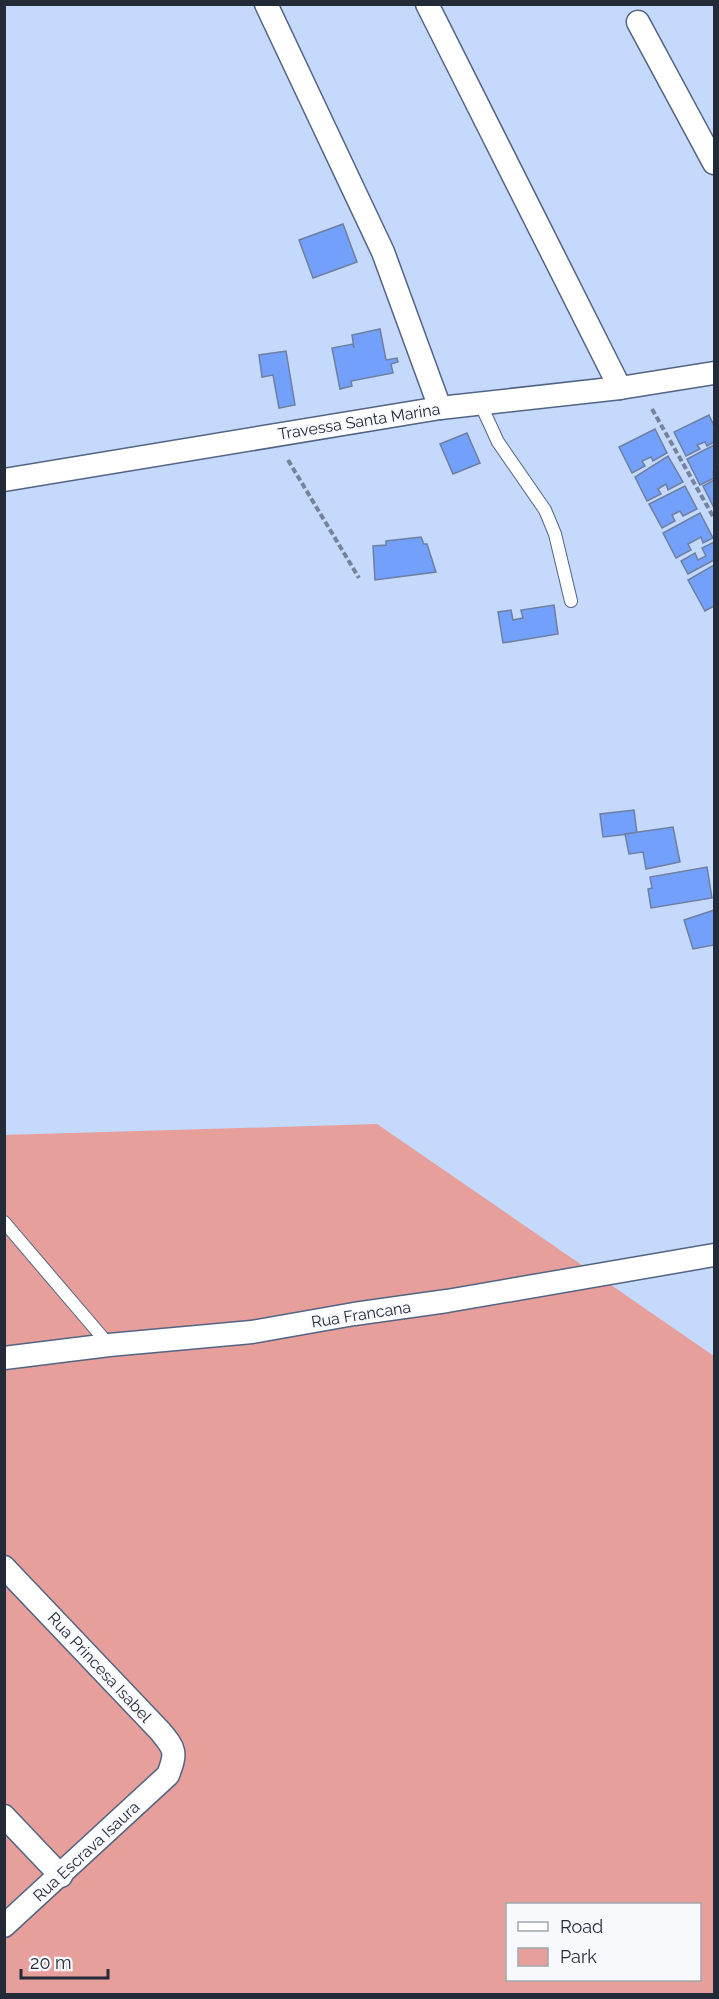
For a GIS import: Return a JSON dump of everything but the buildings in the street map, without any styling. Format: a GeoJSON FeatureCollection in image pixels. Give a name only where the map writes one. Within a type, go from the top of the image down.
{"type":"FeatureCollection","features":[{"type":"Feature","properties":{"kind":"street"},"geometry":{"type":"LineString","coordinates":[[266,4],[384,252],[440,408]]}},
{"type":"Feature","properties":{"kind":"street"},"geometry":{"type":"LineString","coordinates":[[427,4],[629,387]]}},
{"type":"Feature","properties":{"kind":"street"},"geometry":{"type":"LineString","coordinates":[[638,22],[714,163]]}},
{"type":"Feature","properties":{"kind":"street","name":"Travessa Santa Marina"},"geometry":{"type":"LineString","coordinates":[[4,480],[440,408],[629,387],[714,373]]}},
{"type":"Feature","properties":{"kind":"street","name":"Rua Francana"},"geometry":{"type":"LineString","coordinates":[[4,1358],[110,1345],[252,1332],[354,1314],[447,1302],[714,1255]]}},
{"type":"Feature","properties":{"kind":"street","name":"Rua Princesa Isabel"},"geometry":{"type":"LineString","coordinates":[[4,1567],[173,1747],[175,1759],[168,1775]]}},
{"type":"Feature","properties":{"kind":"street","name":"Rua Escrava Isaura"},"geometry":{"type":"LineString","coordinates":[[4,1926],[61,1876],[168,1775]]}},
{"type":"Feature","properties":{"kind":"street"},"geometry":{"type":"LineString","coordinates":[[4,1816],[61,1876]]}},
{"type":"Feature","properties":{"kind":"lane"},"geometry":{"type":"LineString","coordinates":[[480,404],[498,442],[545,510],[555,534],[571,601]]}},
{"type":"Feature","properties":{"kind":"lane"},"geometry":{"type":"LineString","coordinates":[[4,1222],[110,1345]]}},
{"type":"Feature","properties":{"kind":"path"},"geometry":{"type":"LineString","coordinates":[[629,387],[714,518]]}},
{"type":"Feature","properties":{"kind":"path"},"geometry":{"type":"LineString","coordinates":[[274,435],[359,578]]}},
{"type":"Feature","properties":{"kind":"green space"},"geometry":{"type":"Polygon","coordinates":[[[377,1124],[714,1356],[714,1994],[5,1994],[4,1135],[377,1124]]]}}]}
